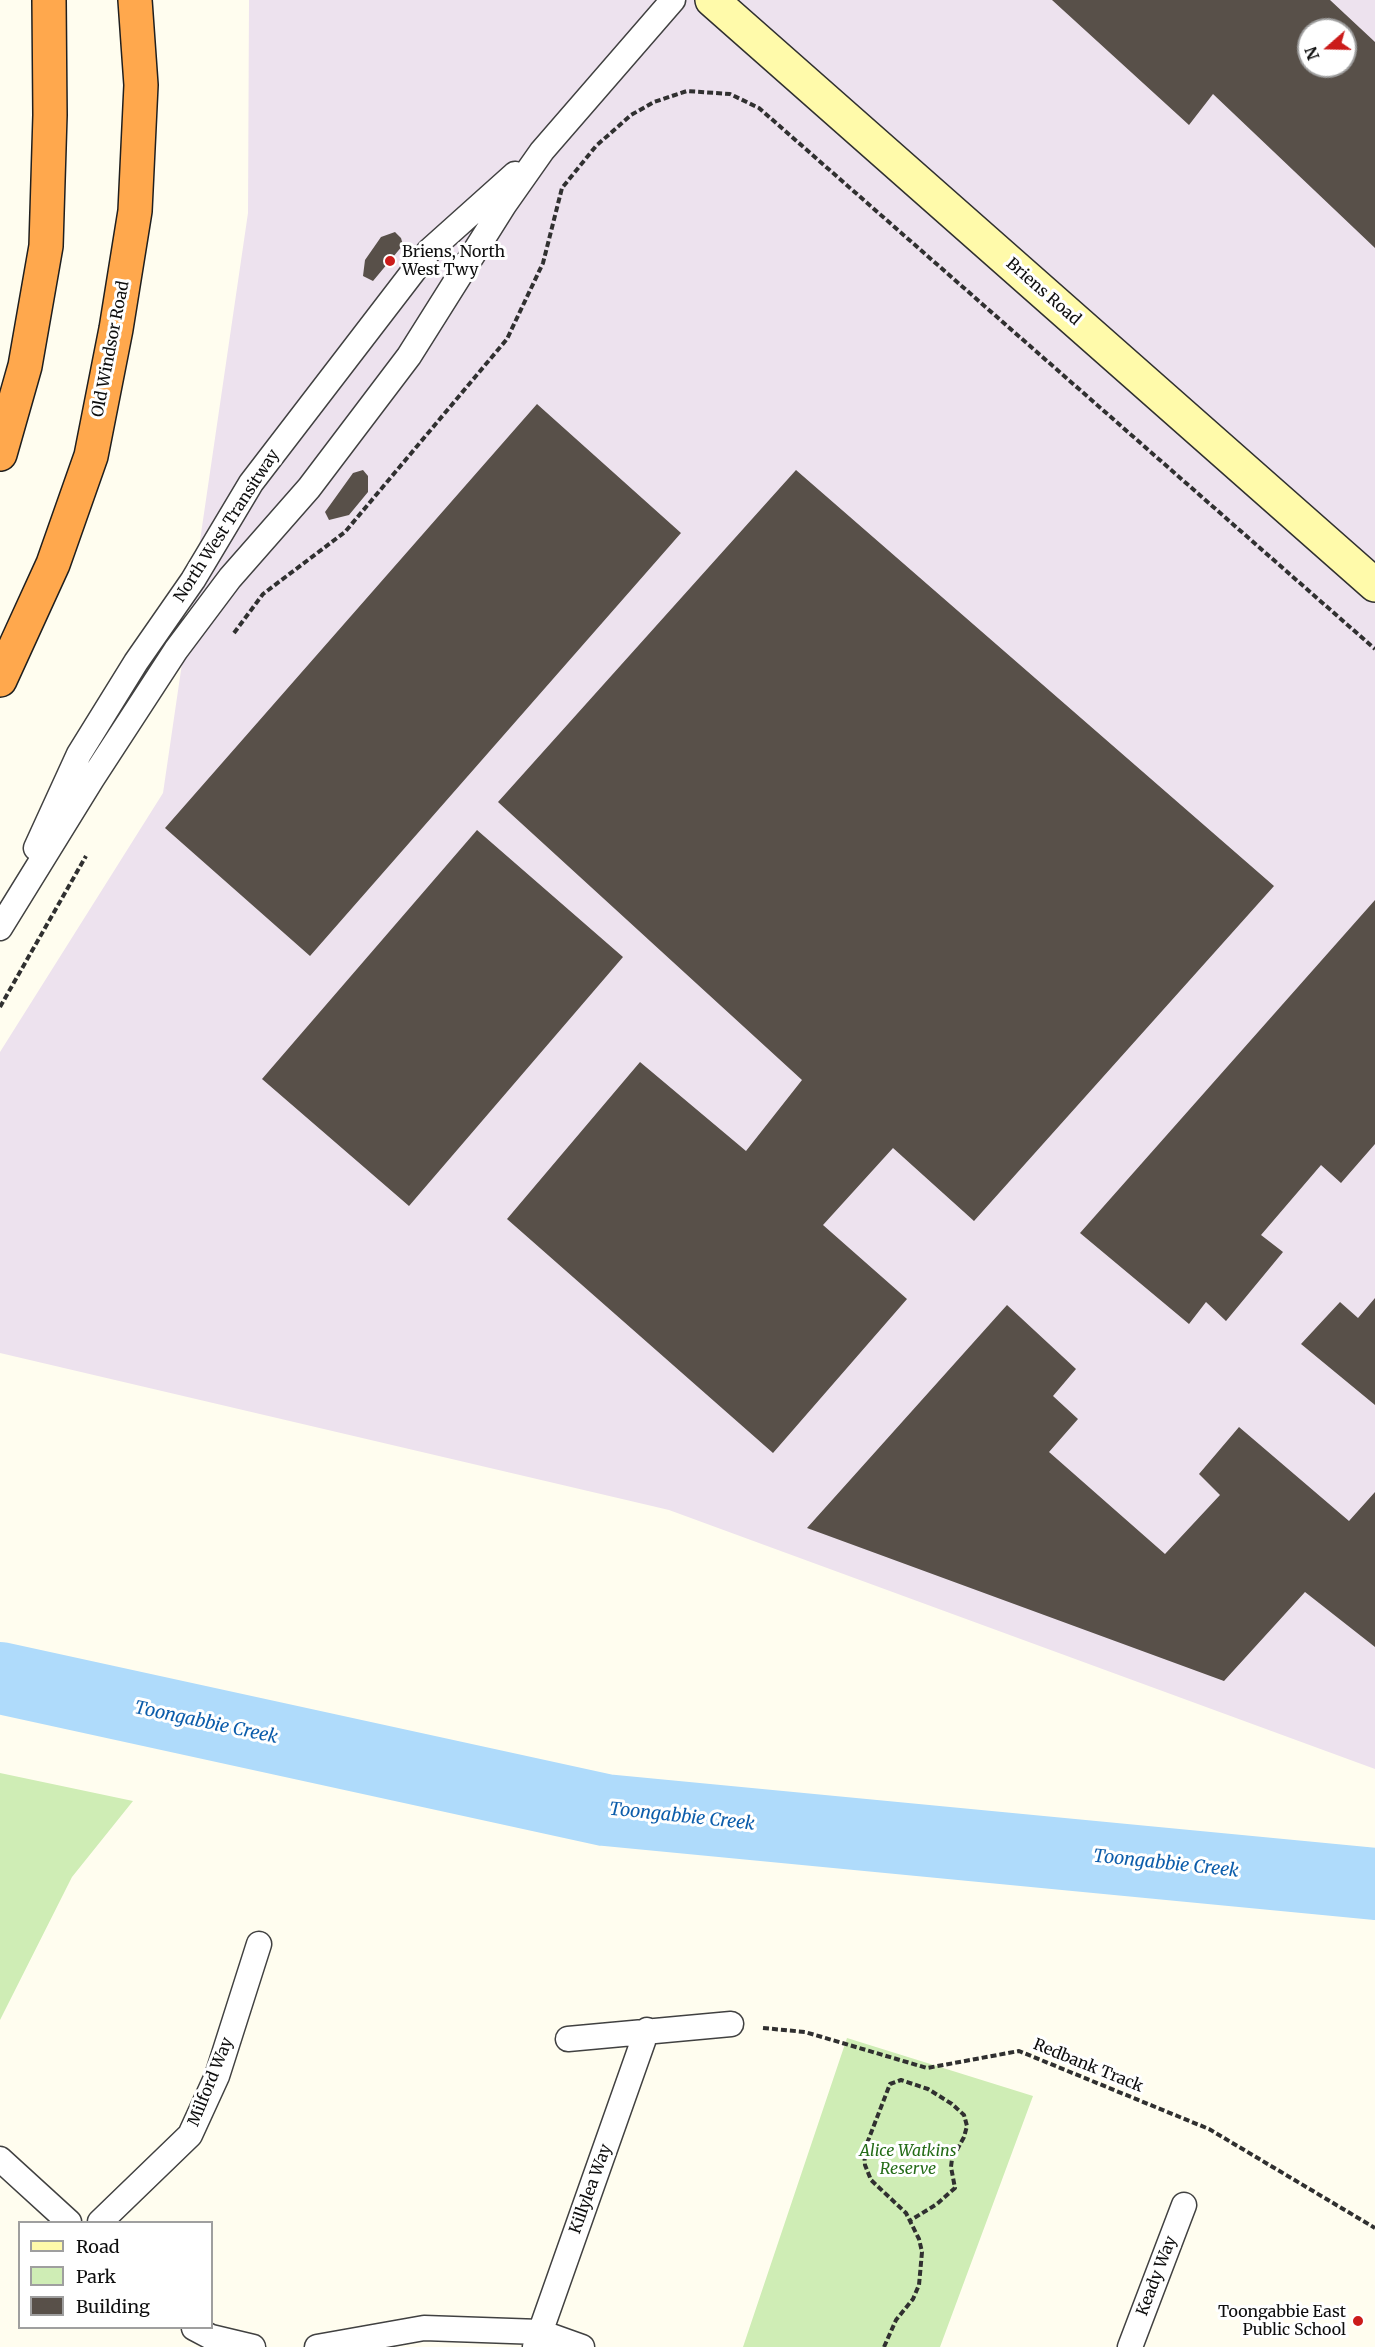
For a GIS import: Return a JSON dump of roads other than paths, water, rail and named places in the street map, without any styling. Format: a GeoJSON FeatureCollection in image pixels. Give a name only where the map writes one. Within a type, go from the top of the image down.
{"type":"FeatureCollection","features":[{"type":"Feature","properties":{"kind":"highway"},"geometry":{"type":"LineString","coordinates":[[0,454],[25,366],[46,246],[50,115],[49,0]]}},
{"type":"Feature","properties":{"kind":"highway","name":"Old Windsor Road"},"geometry":{"type":"LineString","coordinates":[[0,680],[52,564],[91,456],[117,329],[135,211],[141,85],[135,0]]}},
{"type":"Feature","properties":{"kind":"street","name":"Briens Road"},"geometry":{"type":"LineString","coordinates":[[712,0],[1375,585]]}},
{"type":"Feature","properties":{"kind":"lane","name":"North West Transitway"},"geometry":{"type":"LineString","coordinates":[[2,925],[176,650],[230,578],[309,488],[409,356],[504,205],[542,151],[673,0]]}},
{"type":"Feature","properties":{"kind":"lane","name":"North West Transitway"},"geometry":{"type":"LineString","coordinates":[[2,925],[79,754],[136,662],[193,580],[252,483],[429,251],[462,219],[542,151]]}},
{"type":"Feature","properties":{"kind":"lane","name":"Milford Way"},"geometry":{"type":"LineString","coordinates":[[102,2221],[190,2135],[217,2076],[259,1944]]}},
{"type":"Feature","properties":{"kind":"lane"},"geometry":{"type":"LineString","coordinates":[[568,2039],[731,2024]]}},
{"type":"Feature","properties":{"kind":"lane","name":"Killylea Way"},"geometry":{"type":"LineString","coordinates":[[538,2340],[647,2030]]}},
{"type":"Feature","properties":{"kind":"lane"},"geometry":{"type":"LineString","coordinates":[[0,2159],[67,2221]]}},
{"type":"Feature","properties":{"kind":"lane","name":"Keady Way"},"geometry":{"type":"LineString","coordinates":[[1130,2347],[1184,2205]]}},
{"type":"Feature","properties":{"kind":"lane"},"geometry":{"type":"LineString","coordinates":[[316,2347],[424,2328],[582,2347]]}},
{"type":"Feature","properties":{"kind":"lane"},"geometry":{"type":"LineString","coordinates":[[204,2337],[253,2347]]}},
{"type":"Feature","properties":{"kind":"waterway","name":"Toongabbie Creek"},"geometry":{"type":"LineString","coordinates":[[0,1678],[605,1810],[1375,1884]]}},
{"type":"Feature","properties":{"kind":"place","name":"Briens, North West Twy"},"geometry":{"type":"Point","coordinates":[390,261]}},
{"type":"Feature","properties":{"kind":"place","name":"Toongabbie East Public School"},"geometry":{"type":"Point","coordinates":[1358,2321]}},
{"type":"Feature","properties":{"kind":"park label","name":"Alice Watkins Reserve"},"geometry":{"type":"Point","coordinates":[908,2160]}}]}
